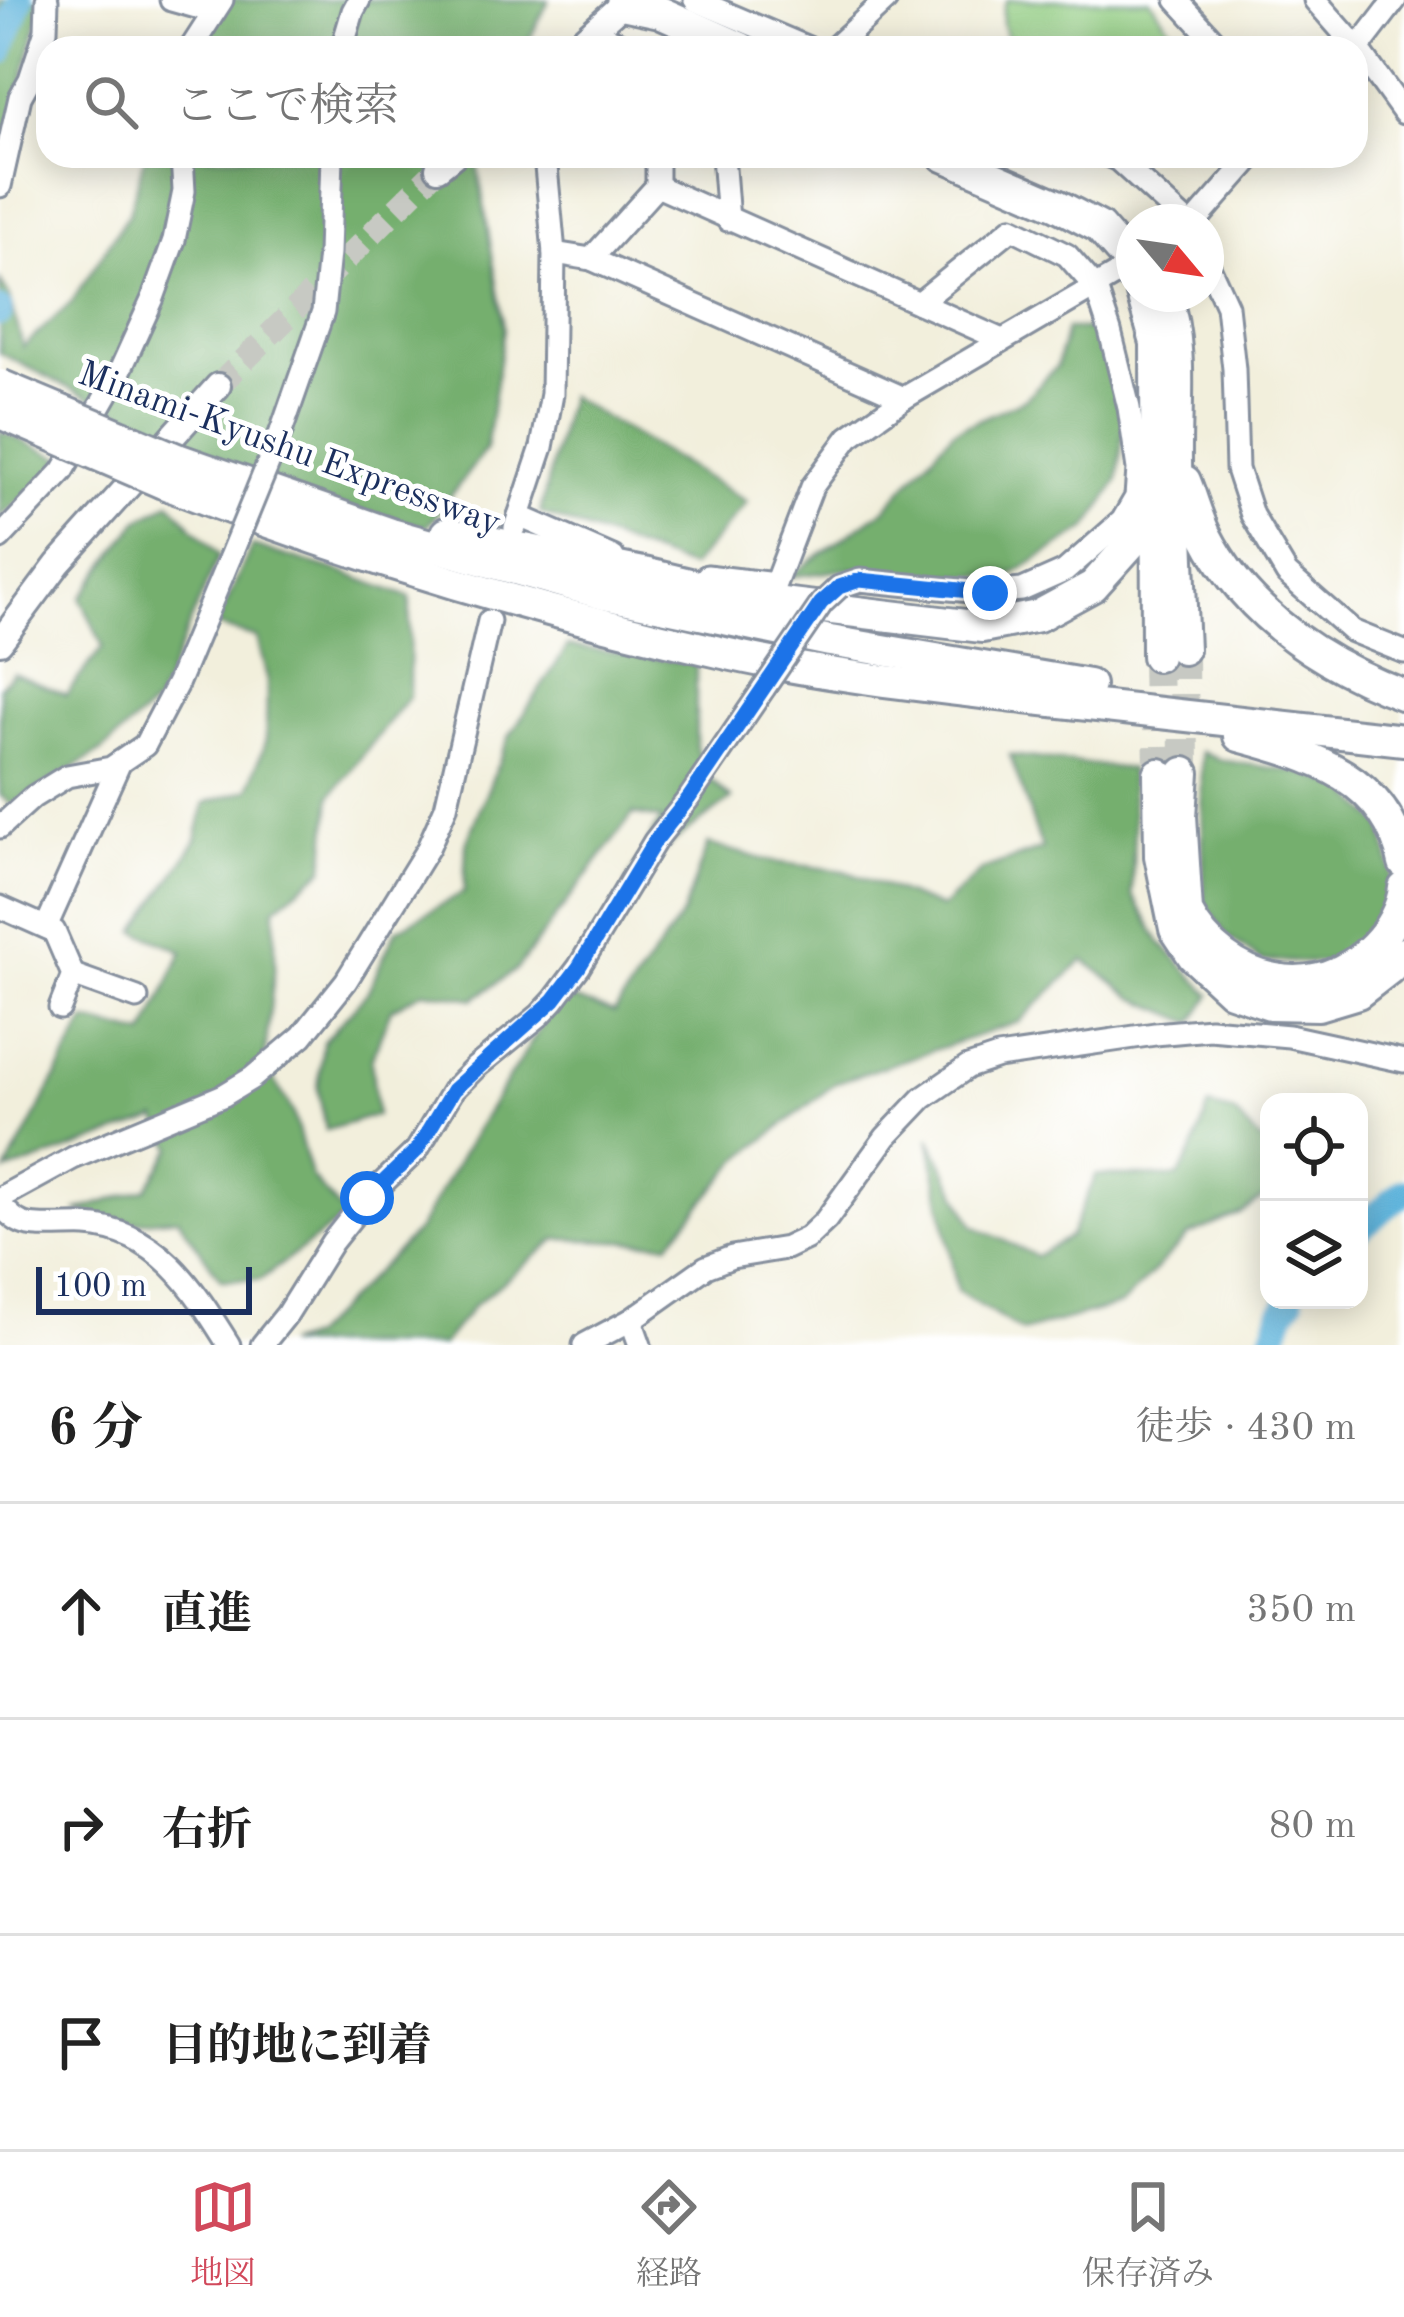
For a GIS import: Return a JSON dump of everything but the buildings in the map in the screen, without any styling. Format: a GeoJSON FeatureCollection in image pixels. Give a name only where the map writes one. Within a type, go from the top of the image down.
{"type":"FeatureCollection","features":[{"type":"Feature","properties":{"kind":"highway"},"geometry":{"type":"LineString","coordinates":[[625,2],[652,30],[666,36]]}},
{"type":"Feature","properties":{"kind":"highway"},"geometry":{"type":"LineString","coordinates":[[625,2],[714,36]]}},
{"type":"Feature","properties":{"kind":"highway"},"geometry":{"type":"LineString","coordinates":[[972,168],[1099,227],[1116,246]]}},
{"type":"Feature","properties":{"kind":"highway"},"geometry":{"type":"LineString","coordinates":[[1018,168],[1094,201],[1116,222]]}},
{"type":"Feature","properties":{"kind":"highway"},"geometry":{"type":"LineString","coordinates":[[1144,312],[1156,344],[1166,463],[1170,653]]}},
{"type":"Feature","properties":{"kind":"highway"},"geometry":{"type":"LineString","coordinates":[[327,513],[509,544],[757,600],[982,627],[1038,616],[1094,586],[1137,537],[1166,463],[1178,360],[1171,312]]}},
{"type":"Feature","properties":{"kind":"highway","name":"Minami-Kyushu Expressway"},"geometry":{"type":"LineString","coordinates":[[0,385],[316,541],[510,599],[721,653],[1001,695],[1404,739]]}},
{"type":"Feature","properties":{"kind":"highway","name":"Minami-Kyushu Expressway"},"geometry":{"type":"LineString","coordinates":[[0,413],[170,471],[518,572],[626,598],[984,669],[1404,739]]}},
{"type":"Feature","properties":{"kind":"highway"},"geometry":{"type":"LineString","coordinates":[[1166,463],[1244,595],[1297,641],[1359,679],[1404,695]]}},
{"type":"Feature","properties":{"kind":"highway"},"geometry":{"type":"LineString","coordinates":[[861,676],[988,701],[1171,722],[1274,746],[1359,783],[1389,819],[1404,862]]}},
{"type":"Feature","properties":{"kind":"highway"},"geometry":{"type":"LineString","coordinates":[[1404,888],[1387,932],[1351,968],[1316,981],[1280,982],[1229,960],[1187,912],[1181,816],[1172,773],[1160,856],[1175,929],[1192,956],[1231,991],[1270,1004],[1318,1005],[1358,993],[1404,953]]}},
{"type":"Feature","properties":{"kind":"main road"},"geometry":{"type":"LineString","coordinates":[[585,36],[625,2]]}},
{"type":"Feature","properties":{"kind":"main road"},"geometry":{"type":"LineString","coordinates":[[0,641],[58,564],[218,386]]}},
{"type":"Feature","properties":{"kind":"street"},"geometry":{"type":"LineString","coordinates":[[44,36],[47,0]]}},
{"type":"Feature","properties":{"kind":"street"},"geometry":{"type":"LineString","coordinates":[[171,0],[218,6],[199,36]]}},
{"type":"Feature","properties":{"kind":"street"},"geometry":{"type":"LineString","coordinates":[[346,36],[359,0]]}},
{"type":"Feature","properties":{"kind":"street"},"geometry":{"type":"LineString","coordinates":[[695,0],[740,8],[788,36]]}},
{"type":"Feature","properties":{"kind":"street"},"geometry":{"type":"LineString","coordinates":[[847,36],[886,0]]}},
{"type":"Feature","properties":{"kind":"street"},"geometry":{"type":"LineString","coordinates":[[1177,0],[1210,36]]}},
{"type":"Feature","properties":{"kind":"street"},"geometry":{"type":"LineString","coordinates":[[1315,0],[1345,36]]}},
{"type":"Feature","properties":{"kind":"street"},"geometry":{"type":"LineString","coordinates":[[1368,36],[1395,0],[1404,5]]}},
{"type":"Feature","properties":{"kind":"street"},"geometry":{"type":"LineString","coordinates":[[0,186],[20,97],[36,61]]}},
{"type":"Feature","properties":{"kind":"street"},"geometry":{"type":"LineString","coordinates":[[1368,65],[1404,113]]}},
{"type":"Feature","properties":{"kind":"street"},"geometry":{"type":"LineString","coordinates":[[0,538],[63,471],[119,374],[174,240],[184,191],[183,168]]}},
{"type":"Feature","properties":{"kind":"street"},"geometry":{"type":"LineString","coordinates":[[0,826],[67,776],[111,768],[145,745],[178,682],[281,432],[323,312],[332,168]]}},
{"type":"Feature","properties":{"kind":"street"},"geometry":{"type":"LineString","coordinates":[[546,168],[554,253],[552,394],[542,447],[515,526],[632,566],[775,584],[812,487],[849,437],[1002,340],[1096,288],[1116,284]]}},
{"type":"Feature","properties":{"kind":"street"},"geometry":{"type":"LineString","coordinates":[[592,259],[656,186],[657,168]]}},
{"type":"Feature","properties":{"kind":"street"},"geometry":{"type":"LineString","coordinates":[[724,168],[728,220]]}},
{"type":"Feature","properties":{"kind":"street"},"geometry":{"type":"LineString","coordinates":[[1128,168],[1167,204]]}},
{"type":"Feature","properties":{"kind":"street"},"geometry":{"type":"LineString","coordinates":[[1211,204],[1242,168]]}},
{"type":"Feature","properties":{"kind":"street"},"geometry":{"type":"LineString","coordinates":[[656,186],[1002,340]]}},
{"type":"Feature","properties":{"kind":"street"},"geometry":{"type":"LineString","coordinates":[[262,1345],[332,1242],[367,1198],[417,1150],[453,1090],[554,1000],[579,967],[655,841],[821,603],[839,587],[860,580],[990,593],[1022,590],[1065,572],[1122,521],[1136,497],[1138,469],[1130,408],[1096,288],[1066,255],[1012,228],[919,303]]}},
{"type":"Feature","properties":{"kind":"street"},"geometry":{"type":"LineString","coordinates":[[554,253],[592,259],[904,398]]}},
{"type":"Feature","properties":{"kind":"street"},"geometry":{"type":"LineString","coordinates":[[1224,299],[1234,369],[1237,469],[1252,515],[1287,574],[1352,632],[1404,652]]}},
{"type":"Feature","properties":{"kind":"street"},"geometry":{"type":"LineString","coordinates":[[229,1345],[195,1291],[169,1261],[129,1234],[92,1226],[23,1224],[0,1202],[73,1158],[224,1095],[302,1036],[346,981],[428,848],[446,807],[489,621]]}},
{"type":"Feature","properties":{"kind":"street"},"geometry":{"type":"LineString","coordinates":[[46,927],[120,762]]}},
{"type":"Feature","properties":{"kind":"street"},"geometry":{"type":"LineString","coordinates":[[0,907],[54,931],[73,975],[60,1009]]}},
{"type":"Feature","properties":{"kind":"street"},"geometry":{"type":"LineString","coordinates":[[73,975],[137,998]]}},
{"type":"Feature","properties":{"kind":"street"},"geometry":{"type":"LineString","coordinates":[[584,1345],[631,1320],[706,1267],[786,1248],[807,1238],[826,1220],[886,1137],[923,1098],[968,1067],[998,1057],[1210,1029],[1289,1036],[1404,1061]]}},
{"type":"Feature","properties":{"kind":"street"},"geometry":{"type":"LineString","coordinates":[[631,1320],[640,1345]]}},
{"type":"Feature","properties":{"kind":"green space"},"geometry":{"type":"Polygon","coordinates":[[[0,0],[43,0],[0,169],[0,0]]]}},
{"type":"Feature","properties":{"kind":"green space"},"geometry":{"type":"Polygon","coordinates":[[[210,0],[549,0],[531,36],[191,36],[210,0]]]}},
{"type":"Feature","properties":{"kind":"green space"},"geometry":{"type":"Polygon","coordinates":[[[1007,0],[1150,0],[1176,36],[1006,36],[1003,12],[1007,0]]]}},
{"type":"Feature","properties":{"kind":"green space"},"geometry":{"type":"Polygon","coordinates":[[[142,168],[478,168],[504,328],[486,449],[427,527],[313,500],[0,353],[0,281],[10,297],[23,347],[71,303],[129,213],[142,168]]]}},
{"type":"Feature","properties":{"kind":"green space"},"geometry":{"type":"Polygon","coordinates":[[[1066,329],[1099,329],[1124,422],[1118,480],[1088,528],[1012,575],[907,577],[851,569],[788,577],[886,508],[953,431],[1025,399],[1057,366],[1066,329]]]}},
{"type":"Feature","properties":{"kind":"green space"},"geometry":{"type":"Polygon","coordinates":[[[568,396],[747,502],[691,568],[540,513],[568,396]]]}},
{"type":"Feature","properties":{"kind":"green space"},"geometry":{"type":"Polygon","coordinates":[[[0,431],[68,461],[0,517],[0,431]]]}},
{"type":"Feature","properties":{"kind":"green space"},"geometry":{"type":"Polygon","coordinates":[[[170,502],[219,555],[156,703],[102,751],[11,805],[0,795],[0,687],[13,673],[66,695],[103,647],[81,598],[138,521],[170,502]]]}},
{"type":"Feature","properties":{"kind":"green space"},"geometry":{"type":"Polygon","coordinates":[[[252,546],[410,597],[409,696],[331,796],[324,869],[275,907],[275,965],[264,1063],[293,1112],[311,1176],[345,1217],[260,1280],[221,1280],[178,1218],[135,1222],[76,1211],[146,1189],[173,1148],[157,1119],[6,1172],[86,1021],[145,1035],[183,951],[136,931],[195,843],[205,803],[249,789],[266,739],[267,678],[257,638],[216,626],[252,546]]]}},
{"type":"Feature","properties":{"kind":"green space"},"geometry":{"type":"Polygon","coordinates":[[[568,646],[696,664],[696,747],[707,777],[732,799],[625,886],[661,819],[633,814],[517,969],[474,999],[424,991],[391,1009],[371,1060],[377,1115],[326,1130],[318,1089],[323,1042],[367,993],[396,930],[464,892],[466,843],[509,737],[568,646]]]}},
{"type":"Feature","properties":{"kind":"green space"},"geometry":{"type":"Polygon","coordinates":[[[1201,752],[1220,760],[1305,773],[1346,789],[1383,827],[1392,874],[1383,922],[1356,947],[1324,963],[1261,961],[1226,935],[1204,901],[1201,752]]]}},
{"type":"Feature","properties":{"kind":"green space"},"geometry":{"type":"Polygon","coordinates":[[[1010,755],[1130,769],[1132,894],[1161,943],[1211,995],[1193,1023],[1134,998],[1084,960],[1019,1022],[837,1082],[739,1160],[669,1243],[557,1239],[474,1305],[442,1345],[284,1345],[310,1337],[418,1230],[561,995],[614,1013],[683,913],[708,844],[774,862],[845,871],[941,908],[982,870],[1042,849],[1010,755]]]}},
{"type":"Feature","properties":{"kind":"green space"},"geometry":{"type":"Polygon","coordinates":[[[1209,1106],[1233,1112],[1260,1140],[1260,1200],[1189,1235],[1121,1305],[1022,1332],[957,1291],[929,1137],[974,1226],[1036,1256],[1070,1236],[1096,1175],[1178,1177],[1209,1106]]]}},
{"type":"Feature","properties":{"kind":"waterway"},"geometry":{"type":"LineString","coordinates":[[0,52],[20,0]]}},
{"type":"Feature","properties":{"kind":"waterway"},"geometry":{"type":"LineString","coordinates":[[1368,1221],[1404,1192]]}},
{"type":"Feature","properties":{"kind":"waterway"},"geometry":{"type":"LineString","coordinates":[[1271,1345],[1285,1309]]}},
{"type":"Feature","properties":{"kind":"tunnel"},"geometry":{"type":"LineString","coordinates":[[218,386],[438,168]]}},
{"type":"Feature","properties":{"kind":"tunnel"},"geometry":{"type":"LineString","coordinates":[[1183,649],[1184,773]]}},
{"type":"Feature","properties":{"kind":"tunnel"},"geometry":{"type":"LineString","coordinates":[[1157,656],[1159,774]]}},
{"type":"Feature","properties":{"kind":"route"},"geometry":{"type":"LineString","coordinates":[[367,1198],[417,1150],[453,1090],[554,1000],[655,841],[821,603],[839,587],[860,580],[990,593]]}}]}
